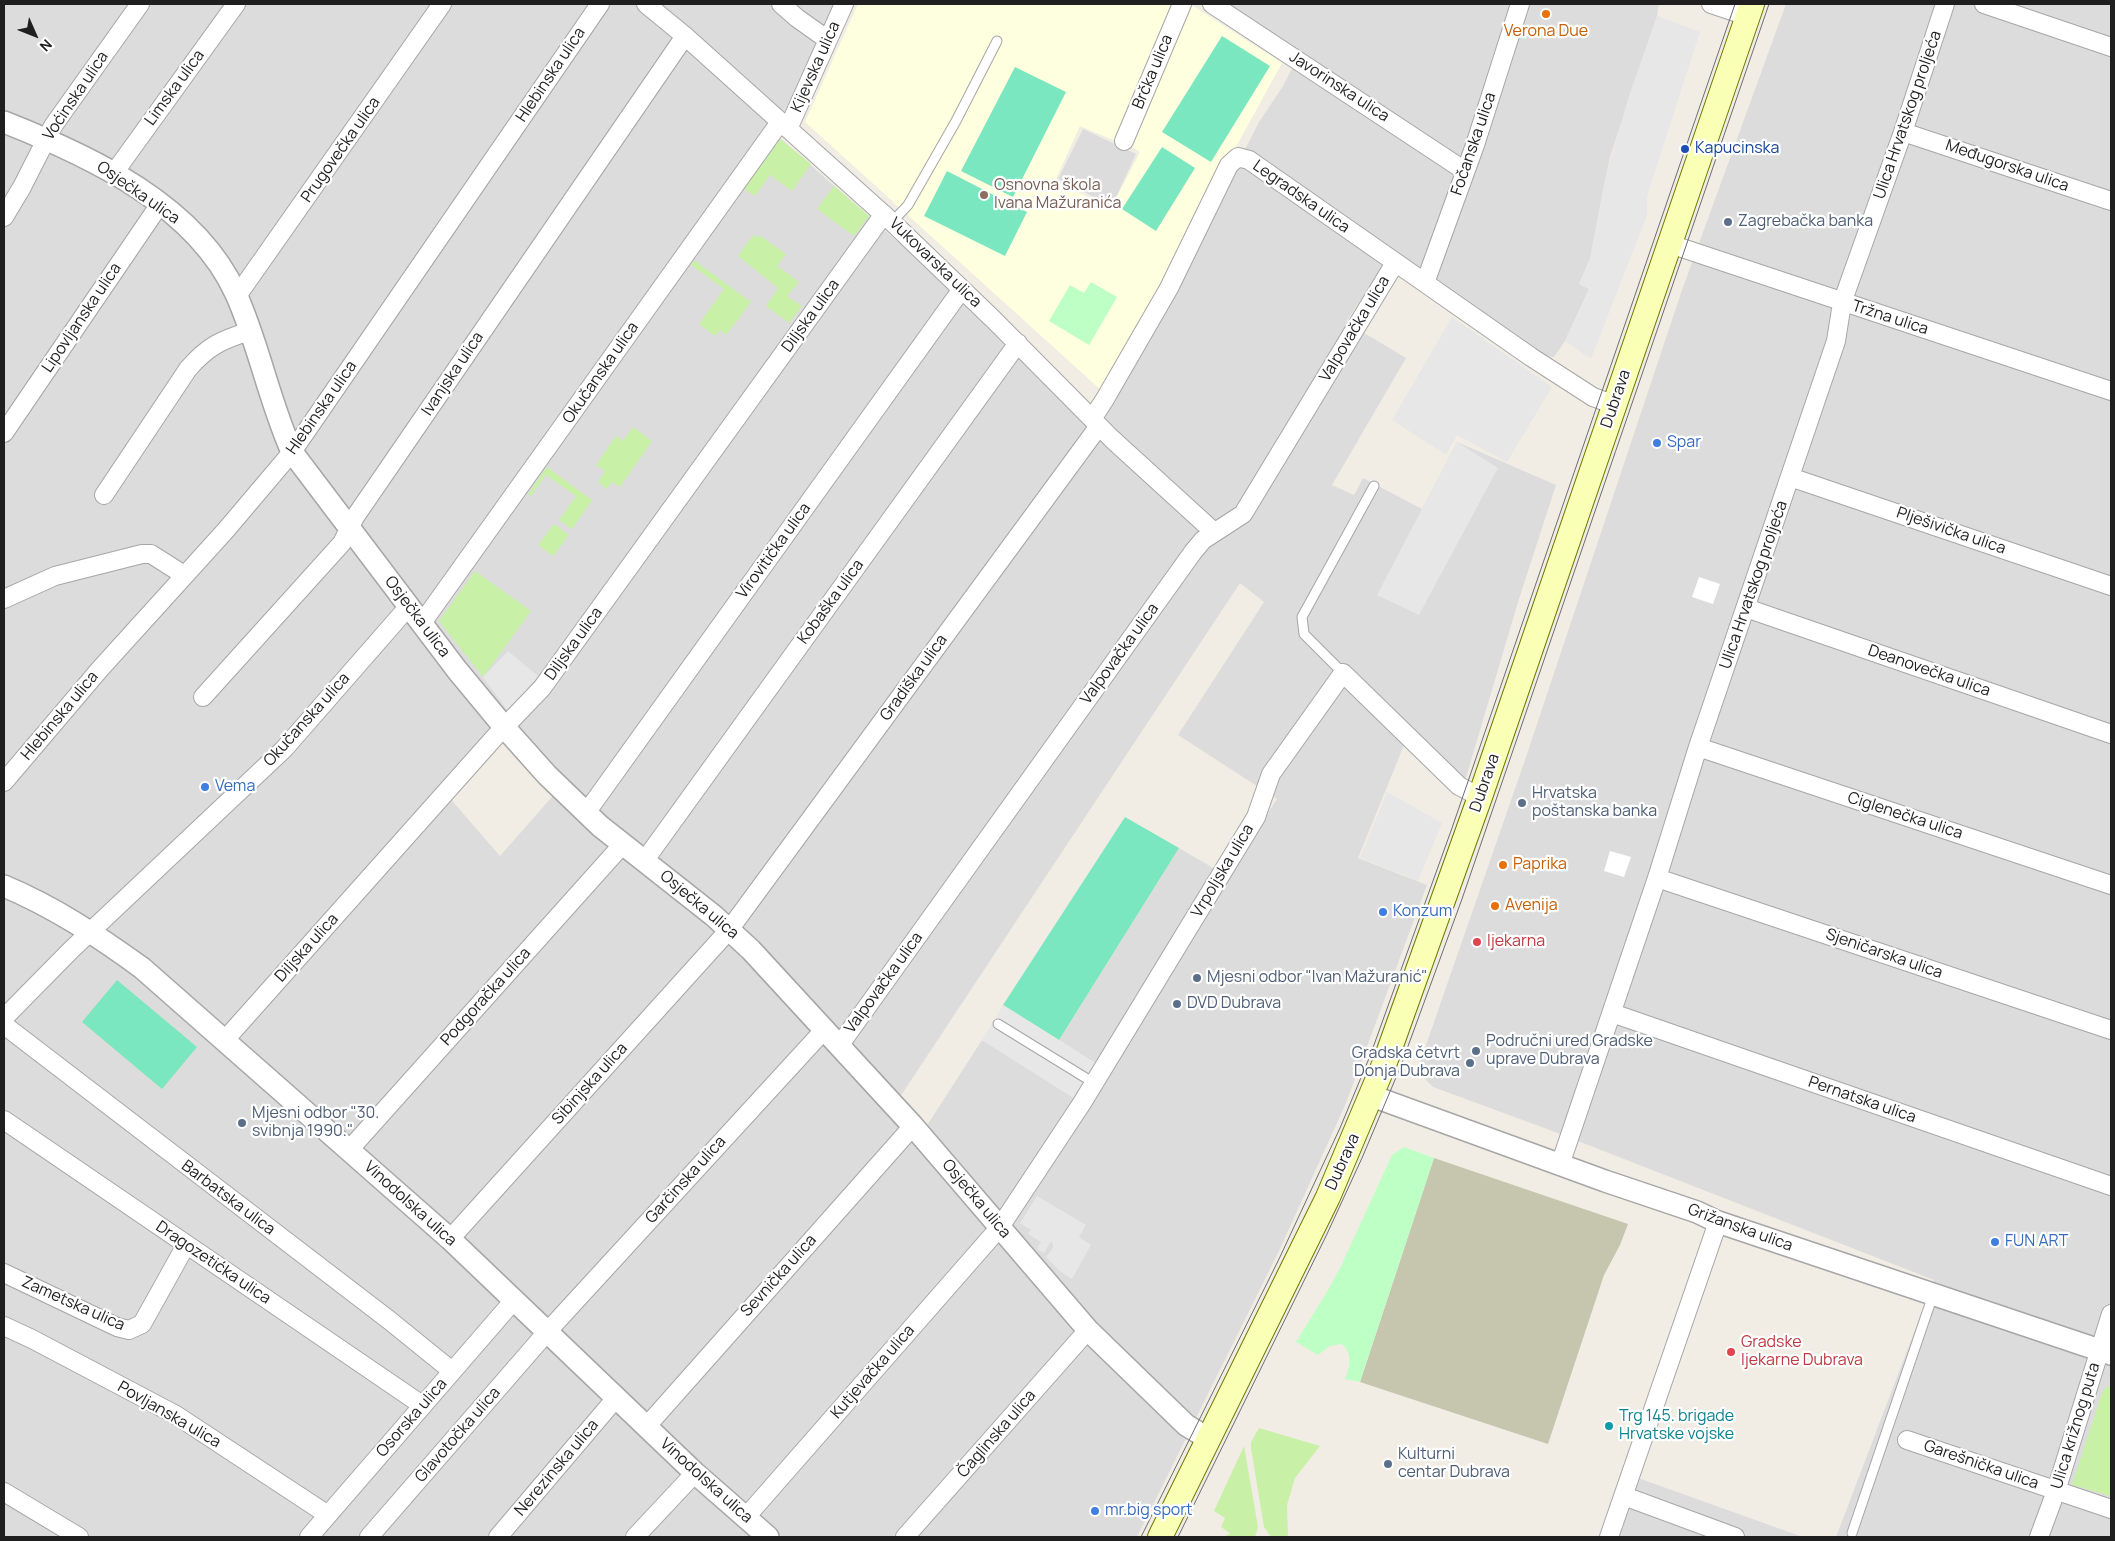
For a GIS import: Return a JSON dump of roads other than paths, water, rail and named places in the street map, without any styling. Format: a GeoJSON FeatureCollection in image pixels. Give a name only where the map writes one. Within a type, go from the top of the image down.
{"type":"FeatureCollection","features":[{"type":"Feature","properties":{"kind":"main road","name":"Dubrava"},"geometry":{"type":"LineString","coordinates":[[1160,1537],[1320,1214],[1372,1096],[1480,797],[1750,10]]}},
{"type":"Feature","properties":{"kind":"street","name":"Voćinska ulica"},"geometry":{"type":"LineString","coordinates":[[4,217],[22,187],[53,126],[140,4]]}},
{"type":"Feature","properties":{"kind":"street","name":"Limska ulica"},"geometry":{"type":"LineString","coordinates":[[114,173],[236,4]]}},
{"type":"Feature","properties":{"kind":"street","name":"Prugovečka ulica"},"geometry":{"type":"LineString","coordinates":[[237,296],[442,4]]}},
{"type":"Feature","properties":{"kind":"street","name":"Hlebinska ulica"},"geometry":{"type":"LineString","coordinates":[[4,782],[100,669],[226,530],[292,452],[600,4]]}},
{"type":"Feature","properties":{"kind":"street","name":"Vukovarska ulica"},"geometry":{"type":"LineString","coordinates":[[646,4],[685,36],[888,218],[1018,343],[1096,422],[1214,532]]}},
{"type":"Feature","properties":{"kind":"street"},"geometry":{"type":"LineString","coordinates":[[782,4],[797,18],[828,40]]}},
{"type":"Feature","properties":{"kind":"street","name":"Kijevska ulica"},"geometry":{"type":"LineString","coordinates":[[784,126],[828,40],[844,4]]}},
{"type":"Feature","properties":{"kind":"street","name":"Brčka ulica"},"geometry":{"type":"LineString","coordinates":[[1124,141],[1182,4]]}},
{"type":"Feature","properties":{"kind":"street","name":"Javorinska ulica"},"geometry":{"type":"LineString","coordinates":[[1212,4],[1465,171]]}},
{"type":"Feature","properties":{"kind":"street","name":"Fočanska ulica"},"geometry":{"type":"LineString","coordinates":[[1424,283],[1465,171],[1520,4]]}},
{"type":"Feature","properties":{"kind":"street"},"geometry":{"type":"LineString","coordinates":[[1711,4],[1750,10]]}},
{"type":"Feature","properties":{"kind":"street","name":"Ulica Hrvatskog proljeća"},"geometry":{"type":"LineString","coordinates":[[1560,1165],[1657,878],[1698,747],[1836,341],[1842,303],[1903,132],[1945,4]]}},
{"type":"Feature","properties":{"kind":"street"},"geometry":{"type":"LineString","coordinates":[[1984,4],[2111,47]]}},
{"type":"Feature","properties":{"kind":"street","name":"Ivanjska ulica"},"geometry":{"type":"LineString","coordinates":[[203,697],[342,543],[349,528],[685,36]]}},
{"type":"Feature","properties":{"kind":"street","name":"Osječka ulica"},"geometry":{"type":"LineString","coordinates":[[4,122],[46,138],[114,173],[160,204],[191,230],[212,252],[237,296],[274,406],[292,452],[422,624],[505,728],[560,788],[586,813],[729,930],[765,964],[913,1126],[1088,1330],[1186,1425],[1209,1438]]}},
{"type":"Feature","properties":{"kind":"street","name":"Okučanska ulica"},"geometry":{"type":"LineString","coordinates":[[422,624],[784,126]]}},
{"type":"Feature","properties":{"kind":"street","name":"Međugorska ulica"},"geometry":{"type":"LineString","coordinates":[[1903,132],[2111,201]]}},
{"type":"Feature","properties":{"kind":"street","name":"Legradska ulica"},"geometry":{"type":"LineString","coordinates":[[1096,422],[1169,288],[1229,165],[1238,157],[1249,160],[1565,380],[1594,397],[1615,405]]}},
{"type":"Feature","properties":{"kind":"street","name":"Lipovljanska ulica"},"geometry":{"type":"LineString","coordinates":[[4,433],[160,204]]}},
{"type":"Feature","properties":{"kind":"street","name":"Diljska ulica"},"geometry":{"type":"LineString","coordinates":[[224,1041],[494,738],[542,688],[888,218]]}},
{"type":"Feature","properties":{"kind":"street","name":"Tržna ulica"},"geometry":{"type":"LineString","coordinates":[[1670,244],[1842,303],[1870,310],[2111,391]]}},
{"type":"Feature","properties":{"kind":"street","name":"Valpovačka ulica"},"geometry":{"type":"LineString","coordinates":[[839,1046],[1193,552],[1214,532],[1243,514],[1396,263]]}},
{"type":"Feature","properties":{"kind":"street","name":"Virovitička ulica"},"geometry":{"type":"LineString","coordinates":[[586,813],[962,289]]}},
{"type":"Feature","properties":{"kind":"street"},"geometry":{"type":"LineString","coordinates":[[104,495],[188,369],[210,347],[250,331]]}},
{"type":"Feature","properties":{"kind":"street","name":"Kobaška ulica"},"geometry":{"type":"LineString","coordinates":[[645,860],[1018,343]]}},
{"type":"Feature","properties":{"kind":"street","name":"Gradiška ulica"},"geometry":{"type":"LineString","coordinates":[[729,930],[1096,422]]}},
{"type":"Feature","properties":{"kind":"street","name":"Plješivička ulica"},"geometry":{"type":"LineString","coordinates":[[1790,477],[2111,586]]}},
{"type":"Feature","properties":{"kind":"street"},"geometry":{"type":"LineString","coordinates":[[4,598],[55,576],[142,554],[151,554],[184,575]]}},
{"type":"Feature","properties":{"kind":"street","name":"Okučanska ulica"},"geometry":{"type":"LineString","coordinates":[[4,1018],[91,932],[284,749],[409,606]]}},
{"type":"Feature","properties":{"kind":"street","name":"Deanovečka ulica"},"geometry":{"type":"LineString","coordinates":[[1746,608],[2111,734]]}},
{"type":"Feature","properties":{"kind":"street"},"geometry":{"type":"LineString","coordinates":[[1344,673],[1459,786],[1480,797]]}},
{"type":"Feature","properties":{"kind":"street","name":"Vrpoljska ulica"},"geometry":{"type":"LineString","coordinates":[[1000,1226],[1094,1083],[1256,817],[1271,774],[1344,673]]}},
{"type":"Feature","properties":{"kind":"street","name":"Ciglenečka ulica"},"geometry":{"type":"LineString","coordinates":[[1698,747],[2111,884]]}},
{"type":"Feature","properties":{"kind":"street","name":"Podgoračka ulica"},"geometry":{"type":"LineString","coordinates":[[349,1150],[623,844]]}},
{"type":"Feature","properties":{"kind":"street","name":"Sjeničarska ulica"},"geometry":{"type":"LineString","coordinates":[[1657,878],[2111,1030]]}},
{"type":"Feature","properties":{"kind":"street","name":"Vinodolska ulica"},"geometry":{"type":"LineString","coordinates":[[4,886],[30,897],[91,932],[142,968],[450,1239],[763,1536]]}},
{"type":"Feature","properties":{"kind":"street","name":"Sibinjska ulica"},"geometry":{"type":"LineString","coordinates":[[450,1239],[729,930]]}},
{"type":"Feature","properties":{"kind":"street","name":"Pernatska ulica"},"geometry":{"type":"LineString","coordinates":[[1612,1013],[2111,1186]]}},
{"type":"Feature","properties":{"kind":"street","name":"Barbatska ulica"},"geometry":{"type":"LineString","coordinates":[[4,1025],[389,1320],[452,1372]]}},
{"type":"Feature","properties":{"kind":"street","name":"Garčinska ulica"},"geometry":{"type":"LineString","coordinates":[[547,1332],[824,1029]]}},
{"type":"Feature","properties":{"kind":"street","name":"Grižanska ulica"},"geometry":{"type":"LineString","coordinates":[[1372,1096],[1560,1165],[1697,1212],[1718,1222],[2105,1352]]}},
{"type":"Feature","properties":{"kind":"street","name":"Dragozetićka ulica"},"geometry":{"type":"LineString","coordinates":[[4,1120],[422,1405]]}},
{"type":"Feature","properties":{"kind":"street","name":"Sevnička ulica"},"geometry":{"type":"LineString","coordinates":[[646,1426],[913,1126]]}},
{"type":"Feature","properties":{"kind":"street"},"geometry":{"type":"LineString","coordinates":[[1609,1537],[1718,1222]]}},
{"type":"Feature","properties":{"kind":"street","name":"Kutjevačka ulica"},"geometry":{"type":"LineString","coordinates":[[746,1518],[1000,1226]]}},
{"type":"Feature","properties":{"kind":"street","name":"Zametska ulica"},"geometry":{"type":"LineString","coordinates":[[4,1273],[117,1327],[130,1330],[142,1324],[186,1245]]}},
{"type":"Feature","properties":{"kind":"street","name":"Osorska ulica"},"geometry":{"type":"LineString","coordinates":[[309,1537],[515,1300]]}},
{"type":"Feature","properties":{"kind":"street","name":"Ulica križnog puta"},"geometry":{"type":"LineString","coordinates":[[2039,1537],[2105,1352],[2111,1314]]}},
{"type":"Feature","properties":{"kind":"street","name":"Povljanska ulica"},"geometry":{"type":"LineString","coordinates":[[4,1326],[176,1415],[328,1515]]}},
{"type":"Feature","properties":{"kind":"street","name":"Čaglinska ulica"},"geometry":{"type":"LineString","coordinates":[[905,1537],[1088,1330]]}},
{"type":"Feature","properties":{"kind":"street","name":"Glavotočka ulica"},"geometry":{"type":"LineString","coordinates":[[369,1537],[547,1332]]}},
{"type":"Feature","properties":{"kind":"street","name":"Nerezinska ulica"},"geometry":{"type":"LineString","coordinates":[[498,1537],[616,1398]]}},
{"type":"Feature","properties":{"kind":"street","name":"Garešnička ulica"},"geometry":{"type":"LineString","coordinates":[[1907,1440],[2111,1509]]}},
{"type":"Feature","properties":{"kind":"street"},"geometry":{"type":"LineString","coordinates":[[635,1537],[695,1473]]}},
{"type":"Feature","properties":{"kind":"street"},"geometry":{"type":"LineString","coordinates":[[4,1492],[79,1537]]}},
{"type":"Feature","properties":{"kind":"street"},"geometry":{"type":"LineString","coordinates":[[1624,1496],[1735,1537]]}},
{"type":"Feature","properties":{"kind":"lane"},"geometry":{"type":"LineString","coordinates":[[888,218],[908,204],[918,188],[956,121],[997,41]]}},
{"type":"Feature","properties":{"kind":"lane"},"geometry":{"type":"LineString","coordinates":[[1344,673],[1304,634],[1302,617],[1374,486]]}},
{"type":"Feature","properties":{"kind":"lane"},"geometry":{"type":"LineString","coordinates":[[998,1024],[1094,1083]]}},
{"type":"Feature","properties":{"kind":"lane"},"geometry":{"type":"LineString","coordinates":[[1852,1533],[1933,1295]]}},
{"type":"Feature","properties":{"kind":"tram line"},"geometry":{"type":"LineString","coordinates":[[1141,1537],[1279,1259],[1340,1128],[1370,1056],[1452,828],[1735,4]]}},
{"type":"Feature","properties":{"kind":"tram line"},"geometry":{"type":"LineString","coordinates":[[1178,1537],[1327,1234],[1400,1068],[1462,899],[1769,4]]}},
{"type":"Feature","properties":{"kind":"place","name":"Verona Due"},"geometry":{"type":"Point","coordinates":[1546,14]}},
{"type":"Feature","properties":{"kind":"place","name":"Kapucinska"},"geometry":{"type":"Point","coordinates":[1685,149]}},
{"type":"Feature","properties":{"kind":"place","name":"Osnovna škola Ivana Mažuranića"},"geometry":{"type":"Point","coordinates":[984,195]}},
{"type":"Feature","properties":{"kind":"place","name":"Zagrebačka banka"},"geometry":{"type":"Point","coordinates":[1728,222]}},
{"type":"Feature","properties":{"kind":"place","name":"Spar"},"geometry":{"type":"Point","coordinates":[1657,443]}},
{"type":"Feature","properties":{"kind":"place","name":"Vema"},"geometry":{"type":"Point","coordinates":[205,787]}},
{"type":"Feature","properties":{"kind":"place","name":"Hrvatska poštanska banka"},"geometry":{"type":"Point","coordinates":[1522,803]}},
{"type":"Feature","properties":{"kind":"place","name":"Paprika"},"geometry":{"type":"Point","coordinates":[1503,865]}},
{"type":"Feature","properties":{"kind":"place","name":"Avenija"},"geometry":{"type":"Point","coordinates":[1495,906]}},
{"type":"Feature","properties":{"kind":"place","name":"Konzum"},"geometry":{"type":"Point","coordinates":[1383,912]}},
{"type":"Feature","properties":{"kind":"place","name":"ljekarna"},"geometry":{"type":"Point","coordinates":[1477,942]}},
{"type":"Feature","properties":{"kind":"place","name":"Mjesni odbor \"Ivan Mažuranić\""},"geometry":{"type":"Point","coordinates":[1197,978]}},
{"type":"Feature","properties":{"kind":"place","name":"DVD Dubrava"},"geometry":{"type":"Point","coordinates":[1177,1004]}},
{"type":"Feature","properties":{"kind":"place","name":"Područni ured Gradske uprave Dubrava"},"geometry":{"type":"Point","coordinates":[1476,1051]}},
{"type":"Feature","properties":{"kind":"place","name":"Gradska četvrt Donja Dubrava"},"geometry":{"type":"Point","coordinates":[1470,1063]}},
{"type":"Feature","properties":{"kind":"place","name":"Mjesni odbor \"30. svibnja 1990.\""},"geometry":{"type":"Point","coordinates":[242,1123]}},
{"type":"Feature","properties":{"kind":"place","name":"FUN ART"},"geometry":{"type":"Point","coordinates":[1995,1242]}},
{"type":"Feature","properties":{"kind":"place","name":"Gradske ljekarne Dubrava"},"geometry":{"type":"Point","coordinates":[1731,1352]}},
{"type":"Feature","properties":{"kind":"place","name":"Trg 145. brigade Hrvatske vojske"},"geometry":{"type":"Point","coordinates":[1609,1426]}},
{"type":"Feature","properties":{"kind":"place","name":"Kulturni centar Dubrava"},"geometry":{"type":"Point","coordinates":[1388,1464]}},
{"type":"Feature","properties":{"kind":"place","name":"mr.big sport"},"geometry":{"type":"Point","coordinates":[1095,1511]}}]}
